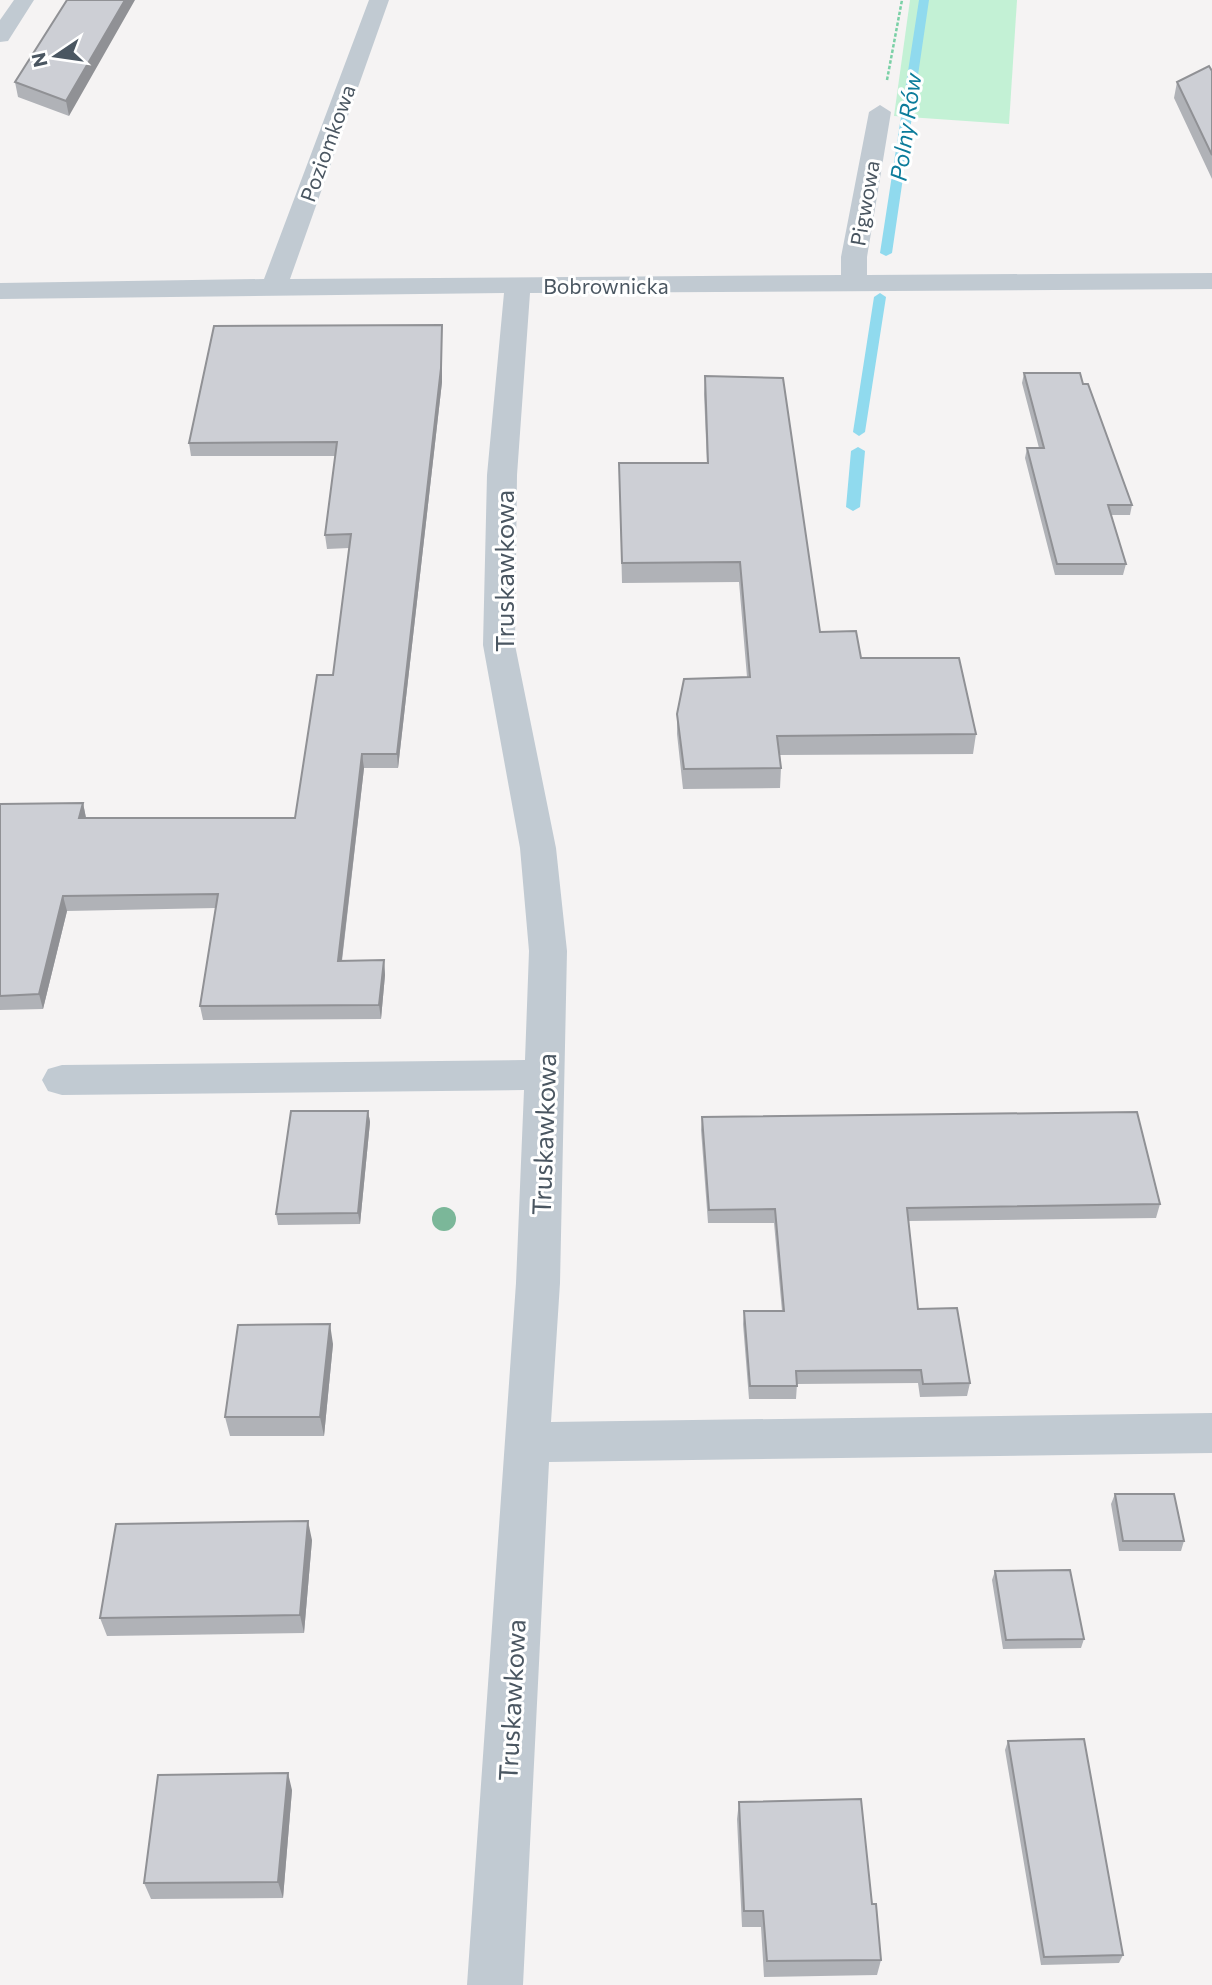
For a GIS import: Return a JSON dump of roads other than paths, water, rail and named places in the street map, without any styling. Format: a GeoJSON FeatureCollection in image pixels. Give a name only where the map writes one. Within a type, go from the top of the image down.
{"type":"FeatureCollection","features":[{"type":"Feature","properties":{"kind":"street"},"geometry":{"type":"LineString","coordinates":[[0,36],[24,0]]}},
{"type":"Feature","properties":{"kind":"street","name":"Poziomkowa"},"geometry":{"type":"LineString","coordinates":[[274,286],[379,0]]}},
{"type":"Feature","properties":{"kind":"street","name":"Pigwowa"},"geometry":{"type":"LineString","coordinates":[[853,284],[854,257],[880,112]]}},
{"type":"Feature","properties":{"kind":"street","name":"Bobrownicka"},"geometry":{"type":"LineString","coordinates":[[0,291],[274,286],[1212,282]]}},
{"type":"Feature","properties":{"kind":"street","name":"Truskawkowa"},"geometry":{"type":"LineString","coordinates":[[495,1985],[526,1441],[538,1283],[548,951],[538,848],[499,645],[502,475],[518,286]]}},
{"type":"Feature","properties":{"kind":"street"},"geometry":{"type":"LineString","coordinates":[[62,1080],[545,1075]]}},
{"type":"Feature","properties":{"kind":"street"},"geometry":{"type":"LineString","coordinates":[[526,1441],[596,1443],[1212,1433]]}},
{"type":"Feature","properties":{"kind":"waterway","name":"Polny Rów"},"geometry":{"type":"LineString","coordinates":[[886,253],[924,0]]}},
{"type":"Feature","properties":{"kind":"waterway"},"geometry":{"type":"LineString","coordinates":[[859,432],[880,297]]}},
{"type":"Feature","properties":{"kind":"waterway"},"geometry":{"type":"LineString","coordinates":[[853,507],[858,451]]}}]}
